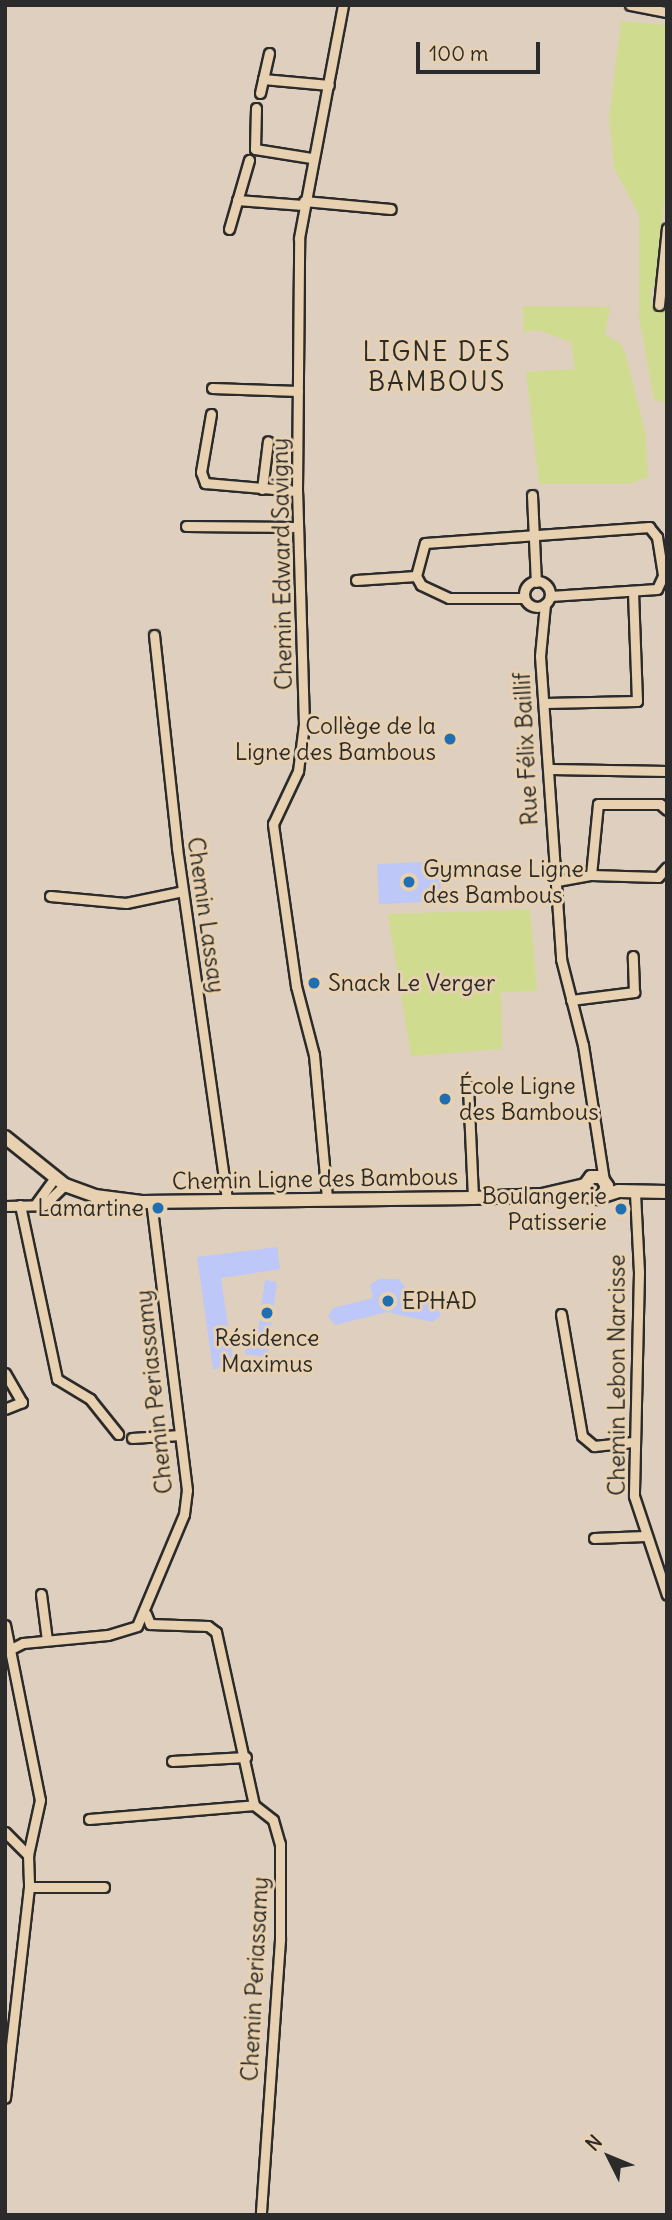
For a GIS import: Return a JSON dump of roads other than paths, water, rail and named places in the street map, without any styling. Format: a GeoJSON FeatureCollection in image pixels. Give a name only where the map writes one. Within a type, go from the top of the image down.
{"type":"FeatureCollection","features":[{"type":"Feature","properties":{"kind":"main road","name":"Chemin Ligne des Bambous"},"geometry":{"type":"LineString","coordinates":[[5,1137],[60,1182],[95,1196],[151,1202],[473,1198],[568,1192],[596,1186],[635,1193],[667,1192]]}},
{"type":"Feature","properties":{"kind":"street","name":"Chemin Edward Savigny"},"geometry":{"type":"LineString","coordinates":[[327,1198],[314,1055],[295,981],[273,834],[277,807],[300,765],[304,724],[297,492],[303,203],[329,85],[343,5]]}},
{"type":"Feature","properties":{"kind":"street"},"geometry":{"type":"LineString","coordinates":[[630,5],[667,12]]}},
{"type":"Feature","properties":{"kind":"street"},"geometry":{"type":"LineString","coordinates":[[260,93],[269,53]]}},
{"type":"Feature","properties":{"kind":"street"},"geometry":{"type":"LineString","coordinates":[[263,79],[329,85]]}},
{"type":"Feature","properties":{"kind":"street"},"geometry":{"type":"LineString","coordinates":[[256,108],[255,149],[311,158]]}},
{"type":"Feature","properties":{"kind":"street"},"geometry":{"type":"LineString","coordinates":[[229,229],[249,160]]}},
{"type":"Feature","properties":{"kind":"street"},"geometry":{"type":"LineString","coordinates":[[237,200],[391,209]]}},
{"type":"Feature","properties":{"kind":"street"},"geometry":{"type":"LineString","coordinates":[[659,305],[667,228]]}},
{"type":"Feature","properties":{"kind":"street"},"geometry":{"type":"LineString","coordinates":[[212,388],[298,391]]}},
{"type":"Feature","properties":{"kind":"street"},"geometry":{"type":"LineString","coordinates":[[211,414],[201,472],[205,483],[297,492]]}},
{"type":"Feature","properties":{"kind":"street"},"geometry":{"type":"LineString","coordinates":[[262,489],[268,441]]}},
{"type":"Feature","properties":{"kind":"street"},"geometry":{"type":"LineString","coordinates":[[532,495],[536,582]]}},
{"type":"Feature","properties":{"kind":"street"},"geometry":{"type":"LineString","coordinates":[[187,526],[298,527]]}},
{"type":"Feature","properties":{"kind":"street"},"geometry":{"type":"LineString","coordinates":[[649,527],[657,537],[663,576],[657,589],[547,600],[531,606],[524,598],[449,598],[421,585],[416,576],[421,544],[649,527]]}},
{"type":"Feature","properties":{"kind":"street"},"geometry":{"type":"LineString","coordinates":[[356,580],[416,576]]}},
{"type":"Feature","properties":{"kind":"street"},"geometry":{"type":"LineString","coordinates":[[524,598],[526,588],[536,582]]}},
{"type":"Feature","properties":{"kind":"street"},"geometry":{"type":"LineString","coordinates":[[536,582],[546,586],[547,600]]}},
{"type":"Feature","properties":{"kind":"street"},"geometry":{"type":"LineString","coordinates":[[545,703],[637,701],[633,593]]}},
{"type":"Feature","properties":{"kind":"street","name":"Rue Félix Baillif"},"geometry":{"type":"LineString","coordinates":[[539,626],[547,600]]}},
{"type":"Feature","properties":{"kind":"street","name":"Rue Félix Baillif"},"geometry":{"type":"LineString","coordinates":[[531,606],[539,626],[551,769],[561,959],[602,1157],[596,1186]]}},
{"type":"Feature","properties":{"kind":"street","name":"Chemin Lassay"},"geometry":{"type":"LineString","coordinates":[[154,635],[183,891],[227,1200]]}},
{"type":"Feature","properties":{"kind":"street"},"geometry":{"type":"LineString","coordinates":[[551,769],[667,771]]}},
{"type":"Feature","properties":{"kind":"street"},"geometry":{"type":"LineString","coordinates":[[591,875],[598,804],[660,804],[667,810]]}},
{"type":"Feature","properties":{"kind":"street"},"geometry":{"type":"LineString","coordinates":[[557,881],[591,875],[658,877],[667,867]]}},
{"type":"Feature","properties":{"kind":"street"},"geometry":{"type":"LineString","coordinates":[[50,896],[126,903],[183,891]]}},
{"type":"Feature","properties":{"kind":"street"},"geometry":{"type":"LineString","coordinates":[[571,1000],[634,992],[633,956]]}},
{"type":"Feature","properties":{"kind":"street"},"geometry":{"type":"LineString","coordinates":[[468,1087],[473,1198]]}},
{"type":"Feature","properties":{"kind":"street"},"geometry":{"type":"LineString","coordinates":[[5,1206],[50,1202],[60,1182]]}},
{"type":"Feature","properties":{"kind":"street","name":"Chemin Lebon Narcisse"},"geometry":{"type":"LineString","coordinates":[[635,1193],[639,1272],[633,1442],[634,1496],[667,1595]]}},
{"type":"Feature","properties":{"kind":"street","name":"Chemin Periassamy"},"geometry":{"type":"LineString","coordinates":[[146,1614],[187,1502],[151,1202]]}},
{"type":"Feature","properties":{"kind":"street"},"geometry":{"type":"LineString","coordinates":[[20,1205],[57,1379],[90,1399],[118,1434]]}},
{"type":"Feature","properties":{"kind":"street"},"geometry":{"type":"LineString","coordinates":[[561,1314],[582,1436],[594,1446],[633,1442]]}},
{"type":"Feature","properties":{"kind":"street"},"geometry":{"type":"LineString","coordinates":[[5,1373],[22,1402],[5,1409]]}},
{"type":"Feature","properties":{"kind":"street"},"geometry":{"type":"LineString","coordinates":[[132,1438],[180,1435]]}},
{"type":"Feature","properties":{"kind":"street"},"geometry":{"type":"LineString","coordinates":[[594,1538],[645,1535]]}},
{"type":"Feature","properties":{"kind":"street"},"geometry":{"type":"LineString","coordinates":[[41,1594],[47,1640]]}},
{"type":"Feature","properties":{"kind":"street"},"geometry":{"type":"LineString","coordinates":[[8,1652],[47,1640],[121,1632],[146,1614],[150,1624],[208,1626],[216,1632],[246,1758],[254,1805],[89,1819]]}},
{"type":"Feature","properties":{"kind":"street"},"geometry":{"type":"LineString","coordinates":[[5,1625],[8,1652],[40,1800],[28,1855],[29,1887],[5,2098]]}},
{"type":"Feature","properties":{"kind":"street"},"geometry":{"type":"LineString","coordinates":[[172,1761],[246,1758]]}},
{"type":"Feature","properties":{"kind":"street","name":"Chemin Periassamy"},"geometry":{"type":"LineString","coordinates":[[254,1805],[273,1820],[280,1844],[280,1940],[261,2215]]}},
{"type":"Feature","properties":{"kind":"street"},"geometry":{"type":"LineString","coordinates":[[5,1832],[28,1855]]}},
{"type":"Feature","properties":{"kind":"street"},"geometry":{"type":"LineString","coordinates":[[29,1887],[104,1887]]}},
{"type":"Feature","properties":{"kind":"place","name":"Collège de la Ligne des Bambous"},"geometry":{"type":"Point","coordinates":[450,739]}},
{"type":"Feature","properties":{"kind":"place","name":"Gymnase Ligne des Bambous"},"geometry":{"type":"Point","coordinates":[409,882]}},
{"type":"Feature","properties":{"kind":"place","name":"Snack Le Verger"},"geometry":{"type":"Point","coordinates":[314,983]}},
{"type":"Feature","properties":{"kind":"place","name":"École Ligne des Bambous"},"geometry":{"type":"Point","coordinates":[445,1099]}},
{"type":"Feature","properties":{"kind":"place","name":"Lamartine"},"geometry":{"type":"Point","coordinates":[158,1208]}},
{"type":"Feature","properties":{"kind":"place","name":"Boulangerie Patisserie"},"geometry":{"type":"Point","coordinates":[621,1209]}},
{"type":"Feature","properties":{"kind":"place","name":"EPHAD"},"geometry":{"type":"Point","coordinates":[388,1301]}},
{"type":"Feature","properties":{"kind":"place","name":"Résidence Maximus"},"geometry":{"type":"Point","coordinates":[267,1313]}},
{"type":"Feature","properties":{"kind":"district","name":"LIGNE DES BAMBOUS"},"geometry":{"type":"Point","coordinates":[437,367]}}]}
